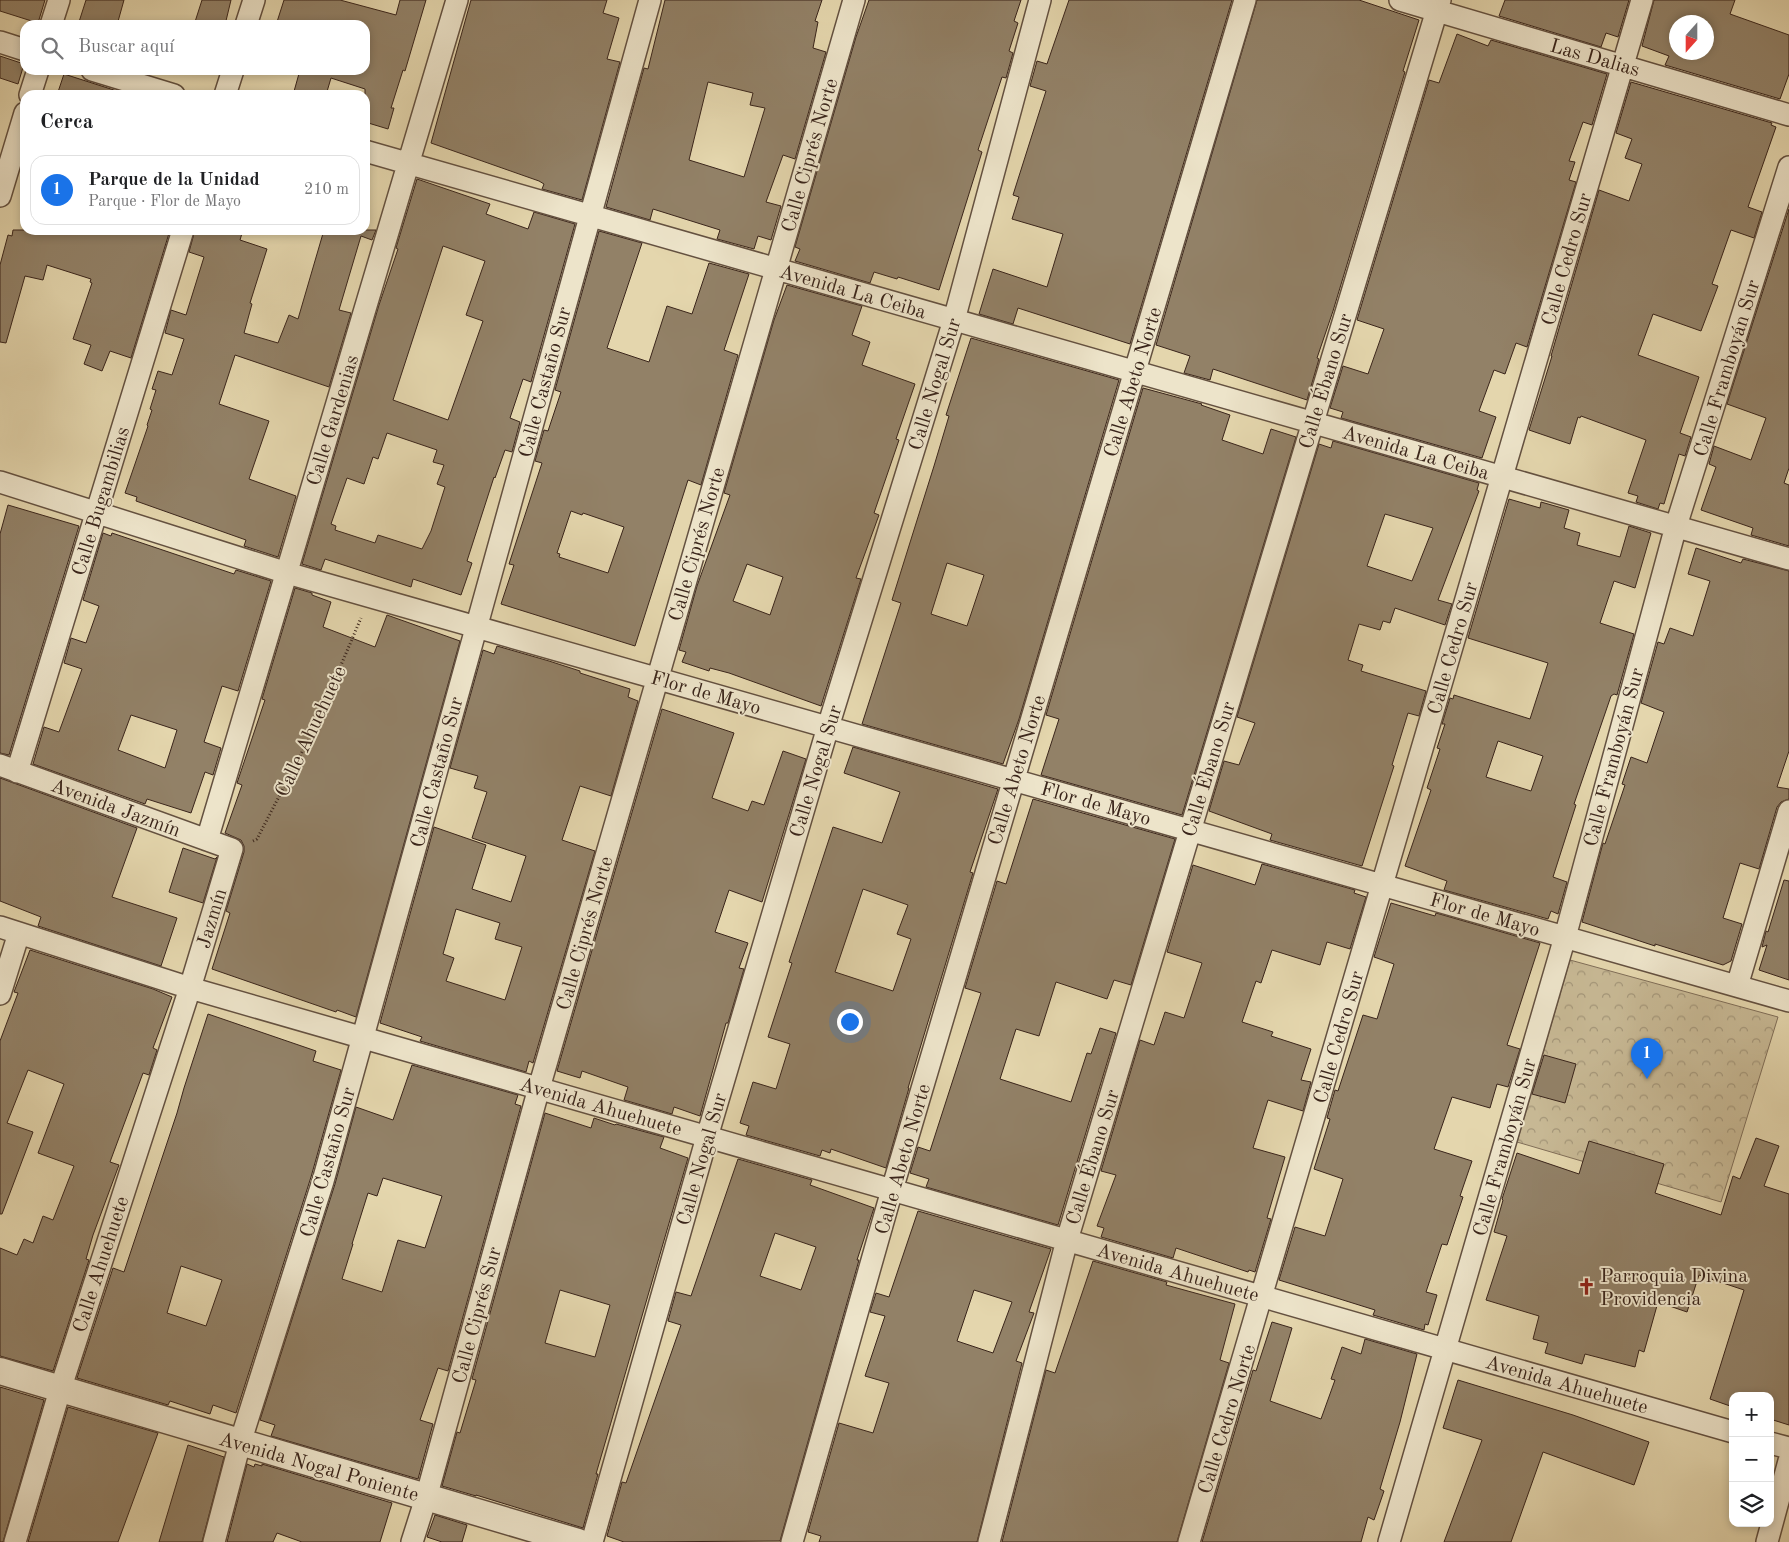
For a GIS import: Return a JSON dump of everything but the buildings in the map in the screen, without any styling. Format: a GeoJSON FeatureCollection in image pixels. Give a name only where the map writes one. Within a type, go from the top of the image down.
{"type":"FeatureCollection","features":[{"type":"Feature","properties":{"kind":"street"},"geometry":{"type":"LineString","coordinates":[[53,20],[59,0]]}},
{"type":"Feature","properties":{"kind":"street"},"geometry":{"type":"LineString","coordinates":[[248,20],[254,0]]}},
{"type":"Feature","properties":{"kind":"street","name":"Calle Gardenias"},"geometry":{"type":"LineString","coordinates":[[207,840],[457,0]]}},
{"type":"Feature","properties":{"kind":"street","name":"Calle Castaño Sur"},"geometry":{"type":"LineString","coordinates":[[214,1542],[240,1443],[323,1181],[650,0]]}},
{"type":"Feature","properties":{"kind":"street","name":"Calle Ciprés Norte"},"geometry":{"type":"LineString","coordinates":[[539,1088],[854,0]]}},
{"type":"Feature","properties":{"kind":"street","name":"Calle Nogal Sur"},"geometry":{"type":"LineString","coordinates":[[592,1542],[706,1137],[828,727],[954,320],[1040,0]]}},
{"type":"Feature","properties":{"kind":"street","name":"Calle Abeto Norte"},"geometry":{"type":"LineString","coordinates":[[792,1542],[892,1190],[1245,0]]}},
{"type":"Feature","properties":{"kind":"street","name":"Las Dalias"},"geometry":{"type":"LineString","coordinates":[[1400,0],[1438,5],[1623,66],[1789,115]]}},
{"type":"Feature","properties":{"kind":"street","name":"Calle Cedro Sur"},"geometry":{"type":"LineString","coordinates":[[1262,1296],[1642,0]]}},
{"type":"Feature","properties":{"kind":"street","name":"Calle Ébano Sur"},"geometry":{"type":"LineString","coordinates":[[989,1542],[1067,1240],[1438,5]]}},
{"type":"Feature","properties":{"kind":"street"},"geometry":{"type":"LineString","coordinates":[[0,42],[20,48]]}},
{"type":"Feature","properties":{"kind":"street"},"geometry":{"type":"LineString","coordinates":[[32,90],[36,75]]}},
{"type":"Feature","properties":{"kind":"street"},"geometry":{"type":"LineString","coordinates":[[108,75],[158,90]]}},
{"type":"Feature","properties":{"kind":"street"},"geometry":{"type":"LineString","coordinates":[[226,90],[231,75]]}},
{"type":"Feature","properties":{"kind":"street"},"geometry":{"type":"LineString","coordinates":[[0,196],[20,130]]}},
{"type":"Feature","properties":{"kind":"street","name":"Avenida La Ceiba"},"geometry":{"type":"LineString","coordinates":[[370,153],[1789,559]]}},
{"type":"Feature","properties":{"kind":"street","name":"Calle Framboyán Sur"},"geometry":{"type":"LineString","coordinates":[[1389,1542],[1565,937],[1676,526],[1789,167]]}},
{"type":"Feature","properties":{"kind":"street","name":"Calle Bugambilias"},"geometry":{"type":"LineString","coordinates":[[9,769],[97,512],[181,235]]}},
{"type":"Feature","properties":{"kind":"street","name":"Flor de Mayo"},"geometry":{"type":"LineString","coordinates":[[0,482],[287,573],[1789,1001]]}},
{"type":"Feature","properties":{"kind":"street","name":"Avenida Jazmín"},"geometry":{"type":"LineString","coordinates":[[9,769],[232,849]]}},
{"type":"Feature","properties":{"kind":"street"},"geometry":{"type":"LineString","coordinates":[[1737,986],[1789,811]]}},
{"type":"Feature","properties":{"kind":"street","name":"Jazmín"},"geometry":{"type":"LineString","coordinates":[[190,988],[232,849]]}},
{"type":"Feature","properties":{"kind":"street"},"geometry":{"type":"LineString","coordinates":[[0,994],[10,930]]}},
{"type":"Feature","properties":{"kind":"street","name":"Avenida Ahuehuete"},"geometry":{"type":"LineString","coordinates":[[10,930],[190,988],[1729,1431]]}},
{"type":"Feature","properties":{"kind":"street","name":"Calle Ahuehuete"},"geometry":{"type":"LineString","coordinates":[[15,1542],[60,1390],[190,988]]}},
{"type":"Feature","properties":{"kind":"street","name":"Calle Ciprés Sur"},"geometry":{"type":"LineString","coordinates":[[412,1542],[426,1498],[539,1088]]}},
{"type":"Feature","properties":{"kind":"street","name":"Calle Cedro Norte"},"geometry":{"type":"LineString","coordinates":[[1189,1542],[1262,1296]]}},
{"type":"Feature","properties":{"kind":"street","name":"Avenida Nogal Poniente"},"geometry":{"type":"LineString","coordinates":[[0,1370],[60,1390],[578,1542]]}},
{"type":"Feature","properties":{"kind":"street"},"geometry":{"type":"LineString","coordinates":[[1774,1444],[1789,1448]]}},
{"type":"Feature","properties":{"kind":"street"},"geometry":{"type":"LineString","coordinates":[[1767,1542],[1789,1461]]}},
{"type":"Feature","properties":{"kind":"path","name":"Calle Ahuehuete"},"geometry":{"type":"LineString","coordinates":[[232,849],[257,839],[314,730],[370,597]]}},
{"type":"Feature","properties":{"kind":"green space"},"geometry":{"type":"Polygon","coordinates":[[[1570,960],[1778,1017],[1721,1202],[1517,1142],[1570,960]]]}},
{"type":"Feature","properties":{"kind":"place","name":"Parque de la Unidad"},"geometry":{"type":"Point","coordinates":[1647,1079]}},
{"type":"Feature","properties":{"kind":"place","name":"Parroquia Divina Providencia"},"geometry":{"type":"Point","coordinates":[1586,1287]}}]}
